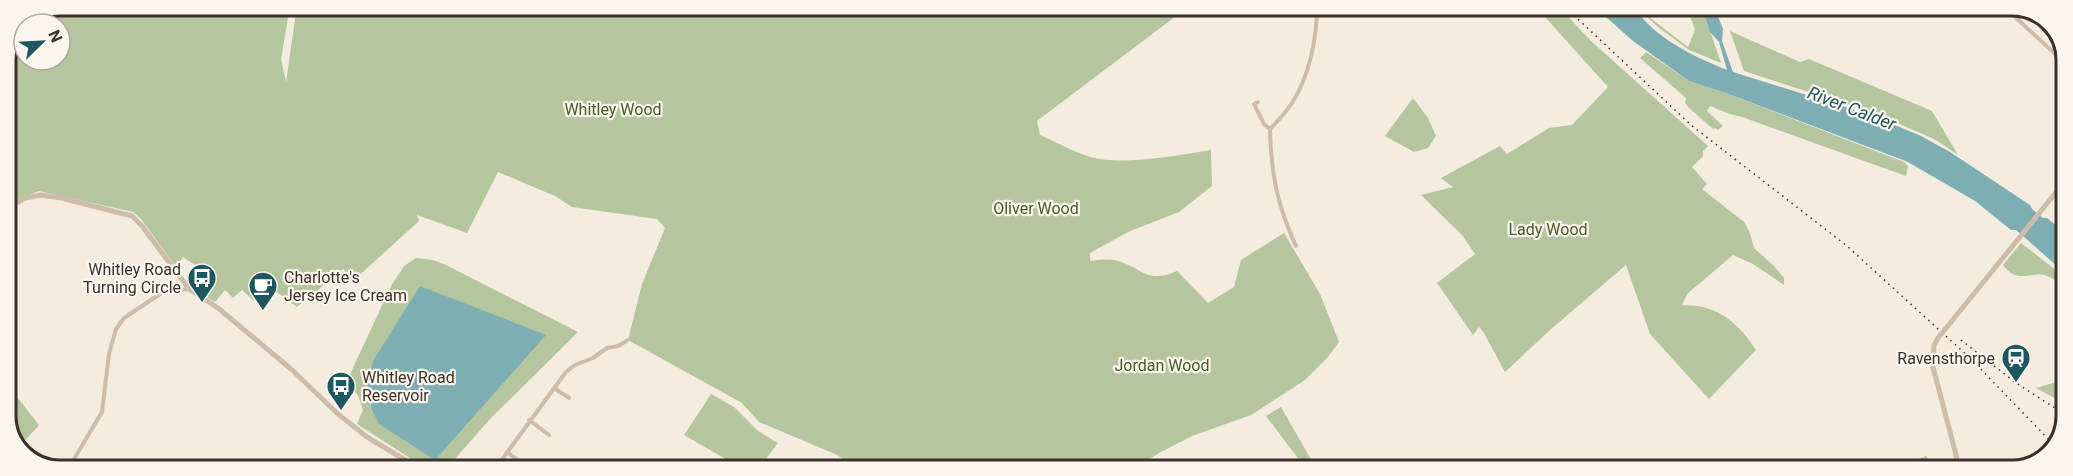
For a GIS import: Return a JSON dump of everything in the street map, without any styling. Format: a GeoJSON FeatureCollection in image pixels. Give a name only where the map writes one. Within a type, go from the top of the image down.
{"type":"FeatureCollection","features":[{"type":"Feature","properties":{"kind":"street"},"geometry":{"type":"LineString","coordinates":[[1296,246],[1287,226],[1274,183],[1270,129],[1293,102],[1307,69],[1317,16]]}},
{"type":"Feature","properties":{"kind":"street"},"geometry":{"type":"LineString","coordinates":[[2014,16],[2056,54]]}},
{"type":"Feature","properties":{"kind":"street"},"geometry":{"type":"LineString","coordinates":[[1258,102],[1254,104],[1264,124],[1270,129]]}},
{"type":"Feature","properties":{"kind":"street"},"geometry":{"type":"LineString","coordinates":[[1957,459],[1933,367],[1934,345],[2056,193]]}},
{"type":"Feature","properties":{"kind":"street"},"geometry":{"type":"LineString","coordinates":[[16,203],[41,195],[132,216],[189,289],[218,308],[367,437],[403,459]]}},
{"type":"Feature","properties":{"kind":"street"},"geometry":{"type":"LineString","coordinates":[[74,459],[102,412],[109,354],[116,329],[124,318],[163,292],[189,289]]}},
{"type":"Feature","properties":{"kind":"street"},"geometry":{"type":"LineString","coordinates":[[502,459],[566,372],[607,348],[618,346],[628,340]]}},
{"type":"Feature","properties":{"kind":"street"},"geometry":{"type":"LineString","coordinates":[[554,388],[569,398]]}},
{"type":"Feature","properties":{"kind":"street"},"geometry":{"type":"LineString","coordinates":[[529,420],[549,435]]}},
{"type":"Feature","properties":{"kind":"street"},"geometry":{"type":"LineString","coordinates":[[507,452],[516,459]]}},
{"type":"Feature","properties":{"kind":"green space"},"geometry":{"type":"Polygon","coordinates":[[[72,16],[288,16],[281,59],[286,82],[296,16],[1176,16],[1037,121],[1040,135],[1077,152],[1100,159],[1140,160],[1211,150],[1212,186],[1179,212],[1128,232],[1090,253],[1090,261],[1114,260],[1144,273],[1158,276],[1177,271],[1208,303],[1234,287],[1241,260],[1284,233],[1320,294],[1339,342],[1305,380],[1251,415],[1192,436],[1149,459],[843,459],[759,422],[742,403],[628,340],[642,284],[665,228],[657,219],[572,207],[555,196],[498,172],[467,233],[417,215],[419,221],[354,280],[343,269],[297,307],[267,285],[254,301],[242,290],[233,298],[225,290],[215,302],[208,298],[201,269],[183,257],[176,267],[141,219],[133,212],[39,191],[16,201],[16,72],[72,72],[72,16]]]}},
{"type":"Feature","properties":{"kind":"green space","name":"Lady Wood"},"geometry":{"type":"Polygon","coordinates":[[[1544,16],[1567,16],[1591,41],[1708,146],[1703,151],[1703,156],[1692,167],[1707,184],[1702,189],[1744,222],[1754,248],[1784,278],[1784,285],[1753,264],[1733,255],[1687,294],[1682,305],[1703,307],[1721,314],[1741,330],[1756,350],[1709,399],[1650,334],[1626,265],[1505,372],[1484,333],[1479,327],[1473,335],[1437,283],[1475,254],[1462,235],[1421,195],[1453,187],[1441,178],[1500,146],[1507,154],[1549,128],[1572,125],[1608,87],[1544,16]]]}},
{"type":"Feature","properties":{"kind":"green space"},"geometry":{"type":"Polygon","coordinates":[[[1646,16],[1688,47],[1695,30],[1690,16],[1705,16],[1721,63],[1689,50],[1646,16]]]}},
{"type":"Feature","properties":{"kind":"green space"},"geometry":{"type":"Polygon","coordinates":[[[1730,31],[1800,62],[1809,59],[1932,111],[1958,155],[1936,140],[1879,115],[1744,71],[1730,31]]]}},
{"type":"Feature","properties":{"kind":"green space"},"geometry":{"type":"Polygon","coordinates":[[[1646,52],[1689,81],[1726,93],[1904,162],[1908,166],[1906,176],[1710,106],[1707,111],[1723,126],[1718,130],[1713,129],[1688,107],[1685,103],[1686,98],[1640,58],[1646,52]]]}},
{"type":"Feature","properties":{"kind":"green space"},"geometry":{"type":"Polygon","coordinates":[[[1413,98],[1428,118],[1436,136],[1428,148],[1414,152],[1385,136],[1413,98]]]}},
{"type":"Feature","properties":{"kind":"green space"},"geometry":{"type":"Polygon","coordinates":[[[2021,243],[2056,270],[2056,281],[2038,274],[2018,276],[2008,271],[2003,265],[2021,243]]]}},
{"type":"Feature","properties":{"kind":"green space"},"geometry":{"type":"Polygon","coordinates":[[[416,258],[433,260],[578,332],[491,418],[455,459],[411,459],[357,424],[363,410],[358,395],[346,383],[391,286],[404,266],[416,258]],[[420,286],[372,410],[427,289],[420,286]]]}},
{"type":"Feature","properties":{"kind":"green space"},"geometry":{"type":"Polygon","coordinates":[[[2056,382],[2056,399],[2036,388],[2056,382]]]}},
{"type":"Feature","properties":{"kind":"green space"},"geometry":{"type":"Polygon","coordinates":[[[711,394],[734,407],[758,431],[778,443],[766,459],[726,459],[684,435],[711,394]]]}},
{"type":"Feature","properties":{"kind":"green space"},"geometry":{"type":"Polygon","coordinates":[[[17,397],[17,397],[39,425],[25,441],[17,424],[17,397]]]}},
{"type":"Feature","properties":{"kind":"green space"},"geometry":{"type":"Polygon","coordinates":[[[1281,407],[1311,459],[1299,459],[1266,416],[1281,407]]]}},
{"type":"Feature","properties":{"kind":"water","name":"River Calder"},"geometry":{"type":"Polygon","coordinates":[[[1640,16],[1653,29],[1676,45],[1727,70],[1719,42],[1710,32],[1705,16],[1718,16],[1723,29],[1722,41],[1733,72],[1874,116],[1921,136],[1950,152],[2056,225],[2056,265],[2016,230],[2011,230],[1975,201],[1908,162],[1689,81],[1633,41],[1606,17],[1640,16]]]}},
{"type":"Feature","properties":{"kind":"water"},"geometry":{"type":"Polygon","coordinates":[[[420,286],[546,335],[436,459],[379,424],[372,410],[367,387],[373,361],[420,286]]]}},
{"type":"Feature","properties":{"kind":"railway"},"geometry":{"type":"LineString","coordinates":[[1575,16],[1691,125],[1847,246],[1971,359],[2049,440]]}},
{"type":"Feature","properties":{"kind":"railway"},"geometry":{"type":"LineString","coordinates":[[1961,340],[2016,383],[2056,409]]}},
{"type":"Feature","properties":{"kind":"place","name":"Whitley Road Turning Circle"},"geometry":{"type":"Point","coordinates":[202,304]}},
{"type":"Feature","properties":{"kind":"place","name":"Charlotte's Jersey Ice Cream"},"geometry":{"type":"Point","coordinates":[263,312]}},
{"type":"Feature","properties":{"kind":"place","name":"Ravensthorpe"},"geometry":{"type":"Point","coordinates":[2016,384]}},
{"type":"Feature","properties":{"kind":"place","name":"Whitley Road Reservoir"},"geometry":{"type":"Point","coordinates":[341,412]}},
{"type":"Feature","properties":{"kind":"park label","name":"Whitley Wood"},"geometry":{"type":"Point","coordinates":[613,109]}},
{"type":"Feature","properties":{"kind":"park label","name":"Oliver Wood"},"geometry":{"type":"Point","coordinates":[1036,208]}},
{"type":"Feature","properties":{"kind":"park label","name":"Jordan Wood"},"geometry":{"type":"Point","coordinates":[1162,365]}}]}
